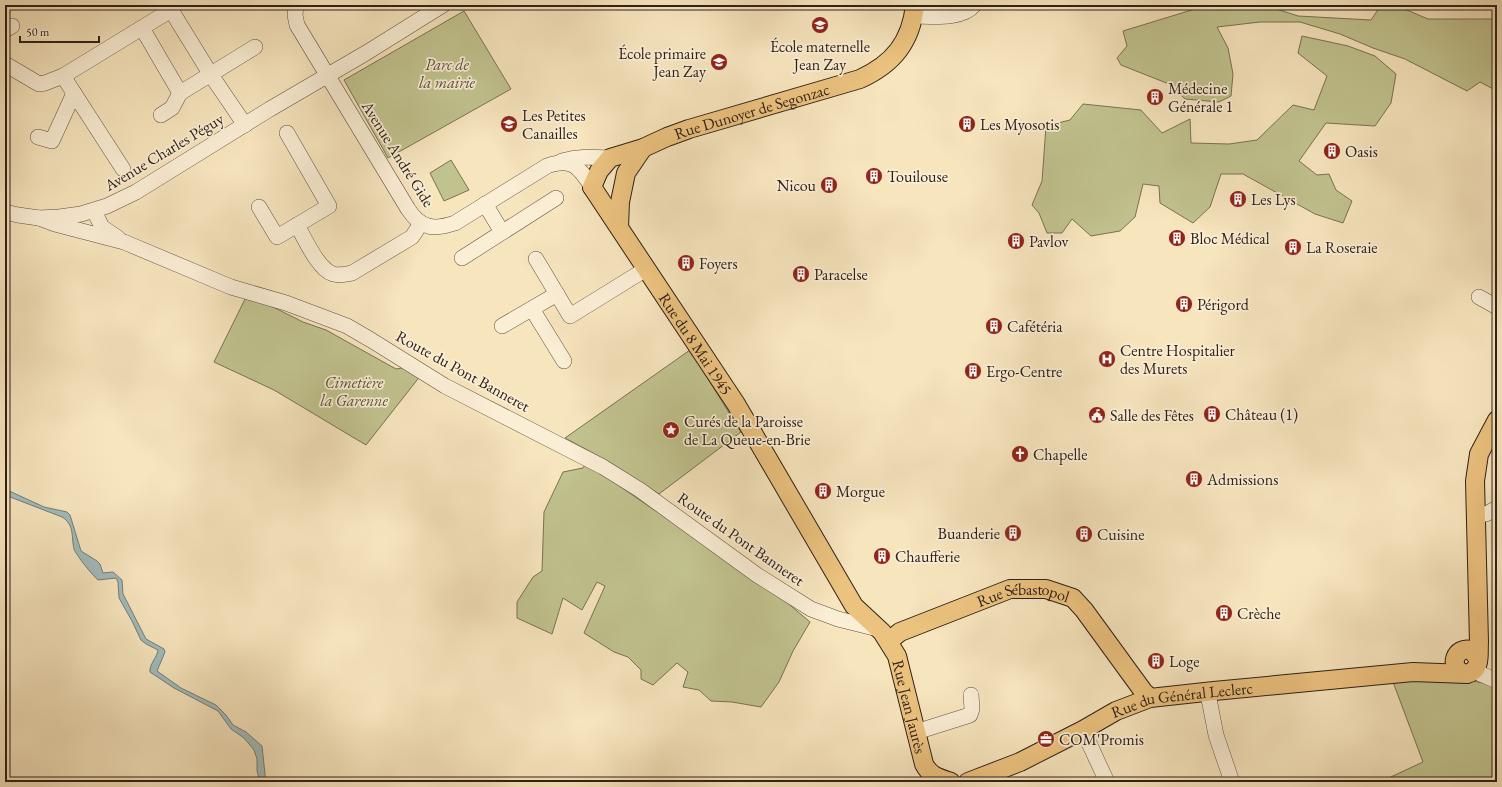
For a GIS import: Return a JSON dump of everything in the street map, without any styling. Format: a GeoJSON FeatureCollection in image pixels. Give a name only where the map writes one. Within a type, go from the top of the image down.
{"type":"FeatureCollection","features":[{"type":"Feature","properties":{"kind":"main road","name":"Rue Dunoyer de Segonzac"},"geometry":{"type":"LineString","coordinates":[[610,158],[643,148],[667,137],[696,127],[860,79],[873,73],[886,64],[900,50],[910,30],[915,10]]}},
{"type":"Feature","properties":{"kind":"main road"},"geometry":{"type":"LineString","coordinates":[[619,227],[620,202],[626,173],[643,148]]}},
{"type":"Feature","properties":{"kind":"main road"},"geometry":{"type":"LineString","coordinates":[[592,186],[599,171],[610,158]]}},
{"type":"Feature","properties":{"kind":"main road"},"geometry":{"type":"LineString","coordinates":[[592,186],[606,184],[626,173]]}},
{"type":"Feature","properties":{"kind":"main road","name":"Rue du 8 Mai 1945"},"geometry":{"type":"LineString","coordinates":[[592,186],[736,404],[854,606],[887,633]]}},
{"type":"Feature","properties":{"kind":"main road"},"geometry":{"type":"LineString","coordinates":[[1467,662],[1478,602],[1475,482],[1479,454],[1495,429]]}},
{"type":"Feature","properties":{"kind":"main road","name":"Rue Sébastopol"},"geometry":{"type":"LineString","coordinates":[[887,633],[1010,589],[1046,589],[1073,598],[1084,610],[1143,691],[1150,698]]}},
{"type":"Feature","properties":{"kind":"main road","name":"Rue Jean Jaurès"},"geometry":{"type":"LineString","coordinates":[[887,633],[897,656],[927,770],[934,776],[951,782]]}},
{"type":"Feature","properties":{"kind":"main road","name":"Rue du Général Leclerc"},"geometry":{"type":"LineString","coordinates":[[968,782],[1020,762],[1083,730],[1116,711],[1150,698],[1413,672],[1467,662]]}},
{"type":"Feature","properties":{"kind":"street","name":"Avenue André Gide"},"geometry":{"type":"LineString","coordinates":[[296,5],[295,15],[297,25],[414,219],[421,223],[432,227],[446,226],[455,223],[547,166],[555,163],[579,157],[610,158]]}},
{"type":"Feature","properties":{"kind":"street","name":"Avenue Charles Péguy"},"geometry":{"type":"LineString","coordinates":[[5,212],[39,218],[59,217],[108,206],[136,192],[443,5]]}},
{"type":"Feature","properties":{"kind":"street"},"geometry":{"type":"LineString","coordinates":[[915,10],[956,14],[967,11],[974,5]]}},
{"type":"Feature","properties":{"kind":"street"},"geometry":{"type":"LineString","coordinates":[[5,64],[39,84],[45,83],[63,76],[173,8],[211,75],[245,125]]}},
{"type":"Feature","properties":{"kind":"street"},"geometry":{"type":"LineString","coordinates":[[142,28],[180,93]]}},
{"type":"Feature","properties":{"kind":"street"},"geometry":{"type":"LineString","coordinates":[[161,115],[172,108],[180,93],[255,47]]}},
{"type":"Feature","properties":{"kind":"street"},"geometry":{"type":"LineString","coordinates":[[63,76],[122,169]]}},
{"type":"Feature","properties":{"kind":"street"},"geometry":{"type":"LineString","coordinates":[[38,137],[52,140],[74,93]]}},
{"type":"Feature","properties":{"kind":"street"},"geometry":{"type":"LineString","coordinates":[[259,207],[277,237],[329,206],[287,133]]}},
{"type":"Feature","properties":{"kind":"street","name":"Rue du 8 Mai 1945"},"geometry":{"type":"LineString","coordinates":[[555,163],[564,162],[578,167],[592,186]]}},
{"type":"Feature","properties":{"kind":"street"},"geometry":{"type":"LineString","coordinates":[[462,258],[556,198]]}},
{"type":"Feature","properties":{"kind":"street"},"geometry":{"type":"LineString","coordinates":[[485,204],[502,232]]}},
{"type":"Feature","properties":{"kind":"street"},"geometry":{"type":"LineString","coordinates":[[94,210],[102,226],[124,242]]}},
{"type":"Feature","properties":{"kind":"street","name":"Route du Pont Banneret"},"geometry":{"type":"LineString","coordinates":[[39,218],[55,224],[124,242],[231,287],[286,303],[347,326],[445,386],[604,467],[640,490],[756,575],[811,609],[838,619],[887,633]]}},
{"type":"Feature","properties":{"kind":"street"},"geometry":{"type":"LineString","coordinates":[[297,225],[317,260],[324,268],[332,274],[343,275],[352,273],[412,237],[421,223]]}},
{"type":"Feature","properties":{"kind":"street"},"geometry":{"type":"LineString","coordinates":[[536,259],[570,316],[646,269]]}},
{"type":"Feature","properties":{"kind":"street"},"geometry":{"type":"LineString","coordinates":[[502,326],[556,294]]}},
{"type":"Feature","properties":{"kind":"street"},"geometry":{"type":"LineString","coordinates":[[1479,296],[1497,307]]}},
{"type":"Feature","properties":{"kind":"street"},"geometry":{"type":"LineString","coordinates":[[532,309],[564,361]]}},
{"type":"Feature","properties":{"kind":"street"},"geometry":{"type":"LineString","coordinates":[[838,619],[852,615],[854,606]]}},
{"type":"Feature","properties":{"kind":"street"},"geometry":{"type":"LineString","coordinates":[[1467,662],[1497,682]]}},
{"type":"Feature","properties":{"kind":"street"},"geometry":{"type":"LineString","coordinates":[[1205,692],[1209,699],[1216,735],[1232,782]]}},
{"type":"Feature","properties":{"kind":"street"},"geometry":{"type":"LineString","coordinates":[[916,732],[970,715],[972,709],[971,696]]}},
{"type":"Feature","properties":{"kind":"street"},"geometry":{"type":"LineString","coordinates":[[1083,730],[1107,782]]}},
{"type":"Feature","properties":{"kind":"green space"},"geometry":{"type":"Polygon","coordinates":[[[1208,5],[1264,5],[1298,16],[1371,20],[1381,5],[1395,5],[1428,19],[1497,19],[1497,91],[1480,82],[1467,91],[1405,59],[1373,48],[1340,34],[1300,22],[1260,22],[1217,27],[1228,48],[1233,74],[1231,96],[1219,102],[1185,99],[1169,84],[1121,65],[1117,58],[1127,46],[1123,31],[1208,5]]]}},
{"type":"Feature","properties":{"kind":"green space","name":"Parc de la mairie"},"geometry":{"type":"Polygon","coordinates":[[[464,11],[511,89],[388,158],[344,80],[464,11]]]}},
{"type":"Feature","properties":{"kind":"green space"},"geometry":{"type":"Polygon","coordinates":[[[1302,36],[1348,46],[1375,56],[1396,74],[1391,103],[1375,126],[1326,123],[1299,161],[1317,175],[1329,174],[1336,190],[1352,201],[1343,223],[1315,214],[1243,174],[1221,174],[1210,207],[1193,223],[1160,203],[1159,186],[1143,184],[1135,217],[1120,231],[1091,236],[1072,219],[1062,233],[1047,233],[1039,213],[1032,205],[1042,181],[1046,126],[1070,120],[1083,104],[1141,110],[1162,133],[1190,119],[1191,143],[1229,144],[1257,140],[1293,105],[1314,110],[1327,76],[1298,53],[1302,36]]]}},
{"type":"Feature","properties":{"kind":"green space"},"geometry":{"type":"Polygon","coordinates":[[[451,160],[469,190],[444,201],[430,173],[451,160]]]}},
{"type":"Feature","properties":{"kind":"green space","name":"Cimetière la Garenne"},"geometry":{"type":"Polygon","coordinates":[[[246,297],[259,300],[303,322],[326,330],[396,369],[407,367],[421,375],[366,445],[274,390],[214,362],[246,297]]]}},
{"type":"Feature","properties":{"kind":"green space"},"geometry":{"type":"Polygon","coordinates":[[[690,350],[741,432],[659,494],[606,460],[565,438],[690,350]]]}},
{"type":"Feature","properties":{"kind":"green space"},"geometry":{"type":"Polygon","coordinates":[[[586,463],[778,595],[810,622],[793,651],[779,682],[761,707],[732,702],[711,701],[699,690],[683,687],[688,672],[677,663],[653,685],[641,679],[641,670],[628,657],[614,652],[584,633],[605,586],[597,582],[582,610],[563,598],[552,634],[517,618],[517,602],[533,577],[542,571],[544,512],[563,472],[583,468],[586,463]]]}},
{"type":"Feature","properties":{"kind":"green space"},"geometry":{"type":"Polygon","coordinates":[[[1449,676],[1497,686],[1497,782],[1380,782],[1423,762],[1393,682],[1449,676]]]}},
{"type":"Feature","properties":{"kind":"water"},"geometry":{"type":"Polygon","coordinates":[[[5,489],[44,507],[67,512],[70,515],[81,551],[100,564],[103,573],[113,572],[122,580],[123,594],[146,639],[164,649],[165,652],[157,671],[181,688],[216,705],[233,725],[246,732],[262,746],[265,782],[260,782],[257,771],[257,759],[254,750],[244,738],[231,729],[218,711],[174,688],[150,672],[158,650],[141,640],[119,598],[118,582],[116,578],[98,580],[78,556],[74,549],[71,527],[66,520],[62,517],[5,495],[5,489]]]}},
{"type":"Feature","properties":{"kind":"place","name":"École maternelle Jean Zay"},"geometry":{"type":"Point","coordinates":[820,25]}},
{"type":"Feature","properties":{"kind":"place","name":"École primaire Jean Zay"},"geometry":{"type":"Point","coordinates":[719,62]}},
{"type":"Feature","properties":{"kind":"place","name":"Médecine Générale 1"},"geometry":{"type":"Point","coordinates":[1155,97]}},
{"type":"Feature","properties":{"kind":"place","name":"Les Petites Canailles"},"geometry":{"type":"Point","coordinates":[509,124]}},
{"type":"Feature","properties":{"kind":"place","name":"Les Myosotis"},"geometry":{"type":"Point","coordinates":[967,124]}},
{"type":"Feature","properties":{"kind":"place","name":"Oasis"},"geometry":{"type":"Point","coordinates":[1332,151]}},
{"type":"Feature","properties":{"kind":"place","name":"Touilouse"},"geometry":{"type":"Point","coordinates":[874,176]}},
{"type":"Feature","properties":{"kind":"place","name":"Nicou"},"geometry":{"type":"Point","coordinates":[829,185]}},
{"type":"Feature","properties":{"kind":"place","name":"Les Lys"},"geometry":{"type":"Point","coordinates":[1238,199]}},
{"type":"Feature","properties":{"kind":"place","name":"Bloc Médical"},"geometry":{"type":"Point","coordinates":[1177,238]}},
{"type":"Feature","properties":{"kind":"place","name":"Pavlov"},"geometry":{"type":"Point","coordinates":[1016,241]}},
{"type":"Feature","properties":{"kind":"place","name":"La Roseraie"},"geometry":{"type":"Point","coordinates":[1293,247]}},
{"type":"Feature","properties":{"kind":"place","name":"Foyers"},"geometry":{"type":"Point","coordinates":[686,263]}},
{"type":"Feature","properties":{"kind":"place","name":"Paracelse"},"geometry":{"type":"Point","coordinates":[801,274]}},
{"type":"Feature","properties":{"kind":"place","name":"Périgord"},"geometry":{"type":"Point","coordinates":[1184,304]}},
{"type":"Feature","properties":{"kind":"place","name":"Cafétéria"},"geometry":{"type":"Point","coordinates":[994,326]}},
{"type":"Feature","properties":{"kind":"place","name":"Centre Hospitalier des Murets"},"geometry":{"type":"Point","coordinates":[1107,359]}},
{"type":"Feature","properties":{"kind":"place","name":"Ergo-Centre"},"geometry":{"type":"Point","coordinates":[973,371]}},
{"type":"Feature","properties":{"kind":"place","name":"Château (1)"},"geometry":{"type":"Point","coordinates":[1212,414]}},
{"type":"Feature","properties":{"kind":"place","name":"Salle des Fêtes"},"geometry":{"type":"Point","coordinates":[1097,415]}},
{"type":"Feature","properties":{"kind":"place","name":"Curés de la Paroisse de La Queue-en-Brie"},"geometry":{"type":"Point","coordinates":[671,430]}},
{"type":"Feature","properties":{"kind":"place","name":"Chapelle"},"geometry":{"type":"Point","coordinates":[1020,454]}},
{"type":"Feature","properties":{"kind":"place","name":"Admissions"},"geometry":{"type":"Point","coordinates":[1194,479]}},
{"type":"Feature","properties":{"kind":"place","name":"Morgue"},"geometry":{"type":"Point","coordinates":[823,491]}},
{"type":"Feature","properties":{"kind":"place","name":"Buanderie"},"geometry":{"type":"Point","coordinates":[1013,533]}},
{"type":"Feature","properties":{"kind":"place","name":"Cuisine"},"geometry":{"type":"Point","coordinates":[1084,534]}},
{"type":"Feature","properties":{"kind":"place","name":"Chaufferie"},"geometry":{"type":"Point","coordinates":[882,556]}},
{"type":"Feature","properties":{"kind":"place","name":"Crèche"},"geometry":{"type":"Point","coordinates":[1224,613]}},
{"type":"Feature","properties":{"kind":"place","name":"Loge"},"geometry":{"type":"Point","coordinates":[1156,661]}},
{"type":"Feature","properties":{"kind":"place","name":"COM'Promis"},"geometry":{"type":"Point","coordinates":[1046,739]}}]}
